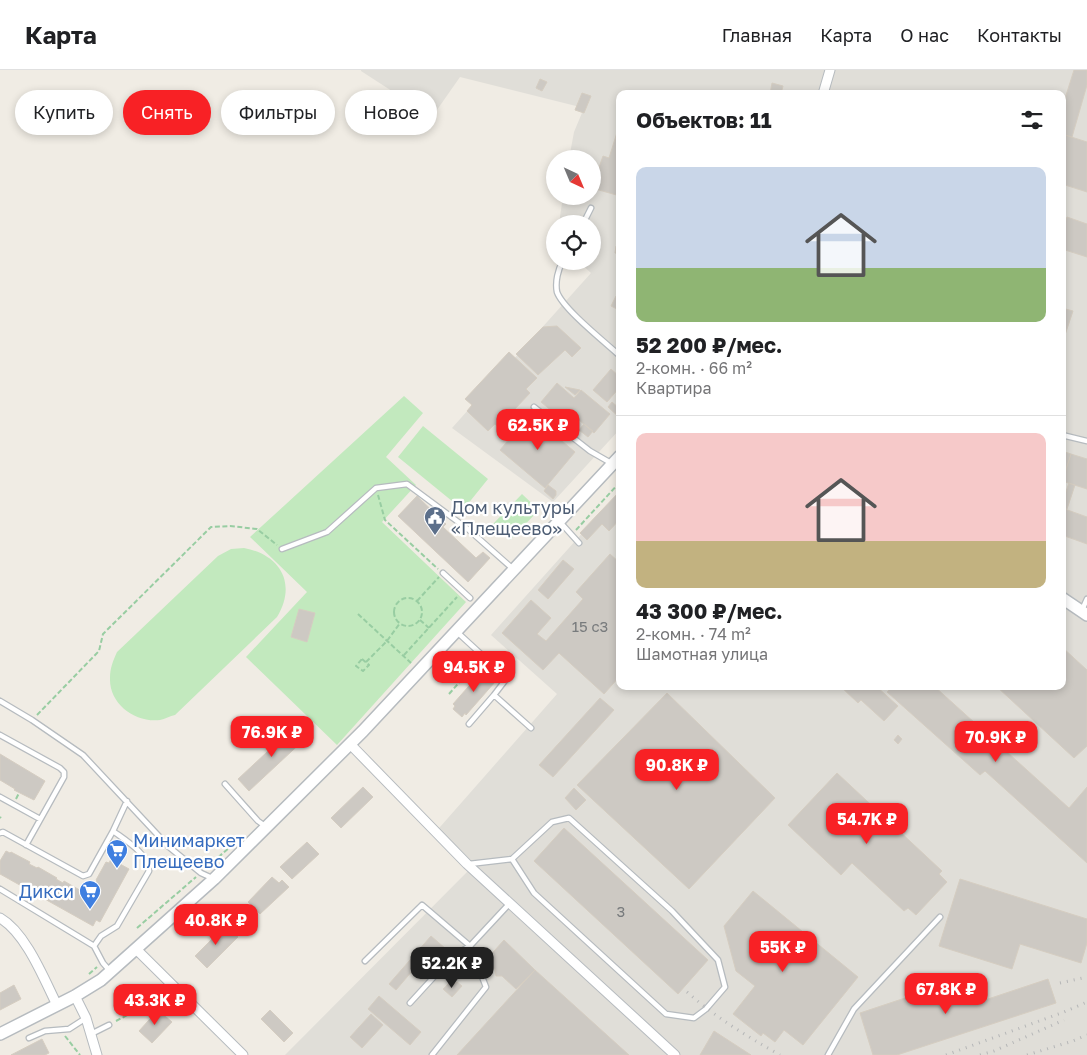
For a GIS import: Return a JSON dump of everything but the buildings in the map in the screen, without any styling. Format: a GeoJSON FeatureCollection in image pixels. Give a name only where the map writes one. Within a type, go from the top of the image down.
{"type":"FeatureCollection","features":[{"type":"Feature","properties":{"kind":"street"},"geometry":{"type":"LineString","coordinates":[[824,90],[830,70]]}},
{"type":"Feature","properties":{"kind":"street"},"geometry":{"type":"LineString","coordinates":[[0,1034],[75,996],[111,972],[214,879],[265,826],[350,744],[616,460]]}},
{"type":"Feature","properties":{"kind":"street"},"geometry":{"type":"LineString","coordinates":[[1066,601],[1084,613]]}},
{"type":"Feature","properties":{"kind":"street"},"geometry":{"type":"LineString","coordinates":[[350,744],[467,864],[675,1055]]}},
{"type":"Feature","properties":{"kind":"street"},"geometry":{"type":"LineString","coordinates":[[0,918],[22,939],[57,1005]]}},
{"type":"Feature","properties":{"kind":"street"},"geometry":{"type":"LineString","coordinates":[[136,949],[243,1055]]}},
{"type":"Feature","properties":{"kind":"street"},"geometry":{"type":"LineString","coordinates":[[75,996],[86,1018],[97,1055]]}},
{"type":"Feature","properties":{"kind":"lane"},"geometry":{"type":"LineString","coordinates":[[588,215],[591,208]]}},
{"type":"Feature","properties":{"kind":"lane"},"geometry":{"type":"LineString","coordinates":[[560,270],[557,291],[566,305],[616,352]]}},
{"type":"Feature","properties":{"kind":"lane"},"geometry":{"type":"LineString","coordinates":[[534,406],[590,451],[616,460]]}},
{"type":"Feature","properties":{"kind":"lane"},"geometry":{"type":"LineString","coordinates":[[1066,436],[1087,441]]}},
{"type":"Feature","properties":{"kind":"lane"},"geometry":{"type":"LineString","coordinates":[[282,549],[327,532],[376,488],[407,484],[469,530],[514,570]]}},
{"type":"Feature","properties":{"kind":"lane"},"geometry":{"type":"LineString","coordinates":[[559,521],[579,543]]}},
{"type":"Feature","properties":{"kind":"lane"},"geometry":{"type":"LineString","coordinates":[[443,574],[470,598]]}},
{"type":"Feature","properties":{"kind":"lane"},"geometry":{"type":"LineString","coordinates":[[1084,613],[1087,599]]}},
{"type":"Feature","properties":{"kind":"lane"},"geometry":{"type":"LineString","coordinates":[[456,631],[507,678],[470,724]]}},
{"type":"Feature","properties":{"kind":"lane"},"geometry":{"type":"LineString","coordinates":[[494,695],[531,728]]}},
{"type":"Feature","properties":{"kind":"lane"},"geometry":{"type":"LineString","coordinates":[[0,701],[32,720],[83,755],[170,847],[201,873],[214,879]]}},
{"type":"Feature","properties":{"kind":"lane"},"geometry":{"type":"LineString","coordinates":[[0,735],[64,772],[64,777],[26,844]]}},
{"type":"Feature","properties":{"kind":"lane"},"geometry":{"type":"LineString","coordinates":[[225,784],[258,821],[265,826]]}},
{"type":"Feature","properties":{"kind":"lane"},"geometry":{"type":"LineString","coordinates":[[0,797],[40,819]]}},
{"type":"Feature","properties":{"kind":"lane"},"geometry":{"type":"LineString","coordinates":[[0,834],[3,832],[86,876],[89,874],[113,831],[127,801]]}},
{"type":"Feature","properties":{"kind":"lane"},"geometry":{"type":"LineString","coordinates":[[467,864],[512,859],[552,822],[569,818],[672,911],[718,960],[725,986],[706,1009],[694,1018],[666,1014],[534,893],[512,859]]}},
{"type":"Feature","properties":{"kind":"lane"},"geometry":{"type":"LineString","coordinates":[[94,946],[101,936],[117,926],[150,868],[145,857],[113,831]]}},
{"type":"Feature","properties":{"kind":"lane"},"geometry":{"type":"LineString","coordinates":[[0,889],[94,946],[103,963],[111,972]]}},
{"type":"Feature","properties":{"kind":"lane"},"geometry":{"type":"LineString","coordinates":[[410,1003],[452,956],[470,946],[510,904]]}},
{"type":"Feature","properties":{"kind":"lane"},"geometry":{"type":"LineString","coordinates":[[366,961],[422,905],[470,946],[486,988],[432,1055]]}},
{"type":"Feature","properties":{"kind":"lane"},"geometry":{"type":"LineString","coordinates":[[828,1055],[854,1009],[940,917]]}},
{"type":"Feature","properties":{"kind":"lane"},"geometry":{"type":"LineString","coordinates":[[29,1038],[45,1031],[69,1029],[86,1018]]}},
{"type":"Feature","properties":{"kind":"lane"},"geometry":{"type":"LineString","coordinates":[[90,1034],[109,1025]]}},
{"type":"Feature","properties":{"kind":"path"},"geometry":{"type":"LineString","coordinates":[[571,535],[616,486]]}},
{"type":"Feature","properties":{"kind":"path"},"geometry":{"type":"LineString","coordinates":[[376,488],[385,520],[443,574],[417,601]]}},
{"type":"Feature","properties":{"kind":"path"},"geometry":{"type":"LineString","coordinates":[[32,720],[99,651],[103,634],[211,527],[230,526],[257,529],[282,549]]}},
{"type":"Feature","properties":{"kind":"path"},"geometry":{"type":"LineString","coordinates":[[404,655],[462,592]]}},
{"type":"Feature","properties":{"kind":"path"},"geometry":{"type":"LineString","coordinates":[[409,598],[417,601],[422,612],[420,620],[412,626],[400,623],[394,614],[397,604],[409,598]]}},
{"type":"Feature","properties":{"kind":"path"},"geometry":{"type":"LineString","coordinates":[[358,614],[411,662]]}},
{"type":"Feature","properties":{"kind":"path"},"geometry":{"type":"LineString","coordinates":[[420,620],[429,628]]}},
{"type":"Feature","properties":{"kind":"path"},"geometry":{"type":"LineString","coordinates":[[366,662],[400,623]]}},
{"type":"Feature","properties":{"kind":"path"},"geometry":{"type":"LineString","coordinates":[[449,694],[482,655]]}},
{"type":"Feature","properties":{"kind":"path"},"geometry":{"type":"LineString","coordinates":[[362,659],[366,662],[369,665],[363,671],[356,666],[362,659]]}},
{"type":"Feature","properties":{"kind":"path"},"geometry":{"type":"LineString","coordinates":[[16,799],[18,793]]}},
{"type":"Feature","properties":{"kind":"path"},"geometry":{"type":"LineString","coordinates":[[137,928],[201,873]]}},
{"type":"Feature","properties":{"kind":"path"},"geometry":{"type":"LineString","coordinates":[[109,1025],[156,1000]]}},
{"type":"Feature","properties":{"kind":"path"},"geometry":{"type":"LineString","coordinates":[[59,1030],[80,1055]]}},
{"type":"Feature","properties":{"kind":"shaded area"},"geometry":{"type":"Polygon","coordinates":[[[361,70],[1087,70],[1087,1055],[285,1055],[470,869],[433,835],[557,694],[491,635],[616,495],[616,690],[1066,690],[1066,90],[616,90],[616,433],[553,502],[452,428],[591,273],[588,270],[601,270],[601,215],[560,215],[562,205],[601,205],[601,150],[571,150],[574,132],[584,108],[460,77],[437,110],[437,90],[390,90],[361,70]]]}},
{"type":"Feature","properties":{"kind":"green space"},"geometry":{"type":"Polygon","coordinates":[[[404,396],[423,413],[386,457],[416,485],[382,522],[466,602],[337,745],[246,657],[307,592],[250,537],[404,396]]]}},
{"type":"Feature","properties":{"kind":"green space"},"geometry":{"type":"Polygon","coordinates":[[[423,426],[488,479],[463,510],[398,457],[423,426]]]}},
{"type":"Feature","properties":{"kind":"green space"},"geometry":{"type":"Polygon","coordinates":[[[522,494],[539,510],[510,540],[493,524],[522,494]]]}},
{"type":"Feature","properties":{"kind":"green space"},"geometry":{"type":"Polygon","coordinates":[[[244,548],[268,557],[282,573],[285,593],[283,605],[277,617],[175,715],[160,720],[151,720],[133,715],[125,710],[114,696],[111,687],[111,671],[117,652],[218,556],[231,549],[244,548]]]}},
{"type":"Feature","properties":{"kind":"railway"},"geometry":{"type":"LineString","coordinates":[[1060,983],[1087,977]]}},
{"type":"Feature","properties":{"kind":"railway"},"geometry":{"type":"LineString","coordinates":[[687,992],[732,1026],[780,1055]]}},
{"type":"Feature","properties":{"kind":"railway"},"geometry":{"type":"LineString","coordinates":[[946,1055],[1087,1002]]}},
{"type":"Feature","properties":{"kind":"railway"},"geometry":{"type":"LineString","coordinates":[[980,1055],[994,1051],[1064,1020]]}},
{"type":"Feature","properties":{"kind":"railway"},"geometry":{"type":"LineString","coordinates":[[1027,1055],[1087,1035]]}},
{"type":"Feature","properties":{"kind":"place","name":"Дом культуры «Плещеево»"},"geometry":{"type":"Point","coordinates":[435,536]}},
{"type":"Feature","properties":{"kind":"place","name":"Минимаркет Плещеево"},"geometry":{"type":"Point","coordinates":[117,869]}},
{"type":"Feature","properties":{"kind":"place","name":"Дикси"},"geometry":{"type":"Point","coordinates":[90,910]}}]}
